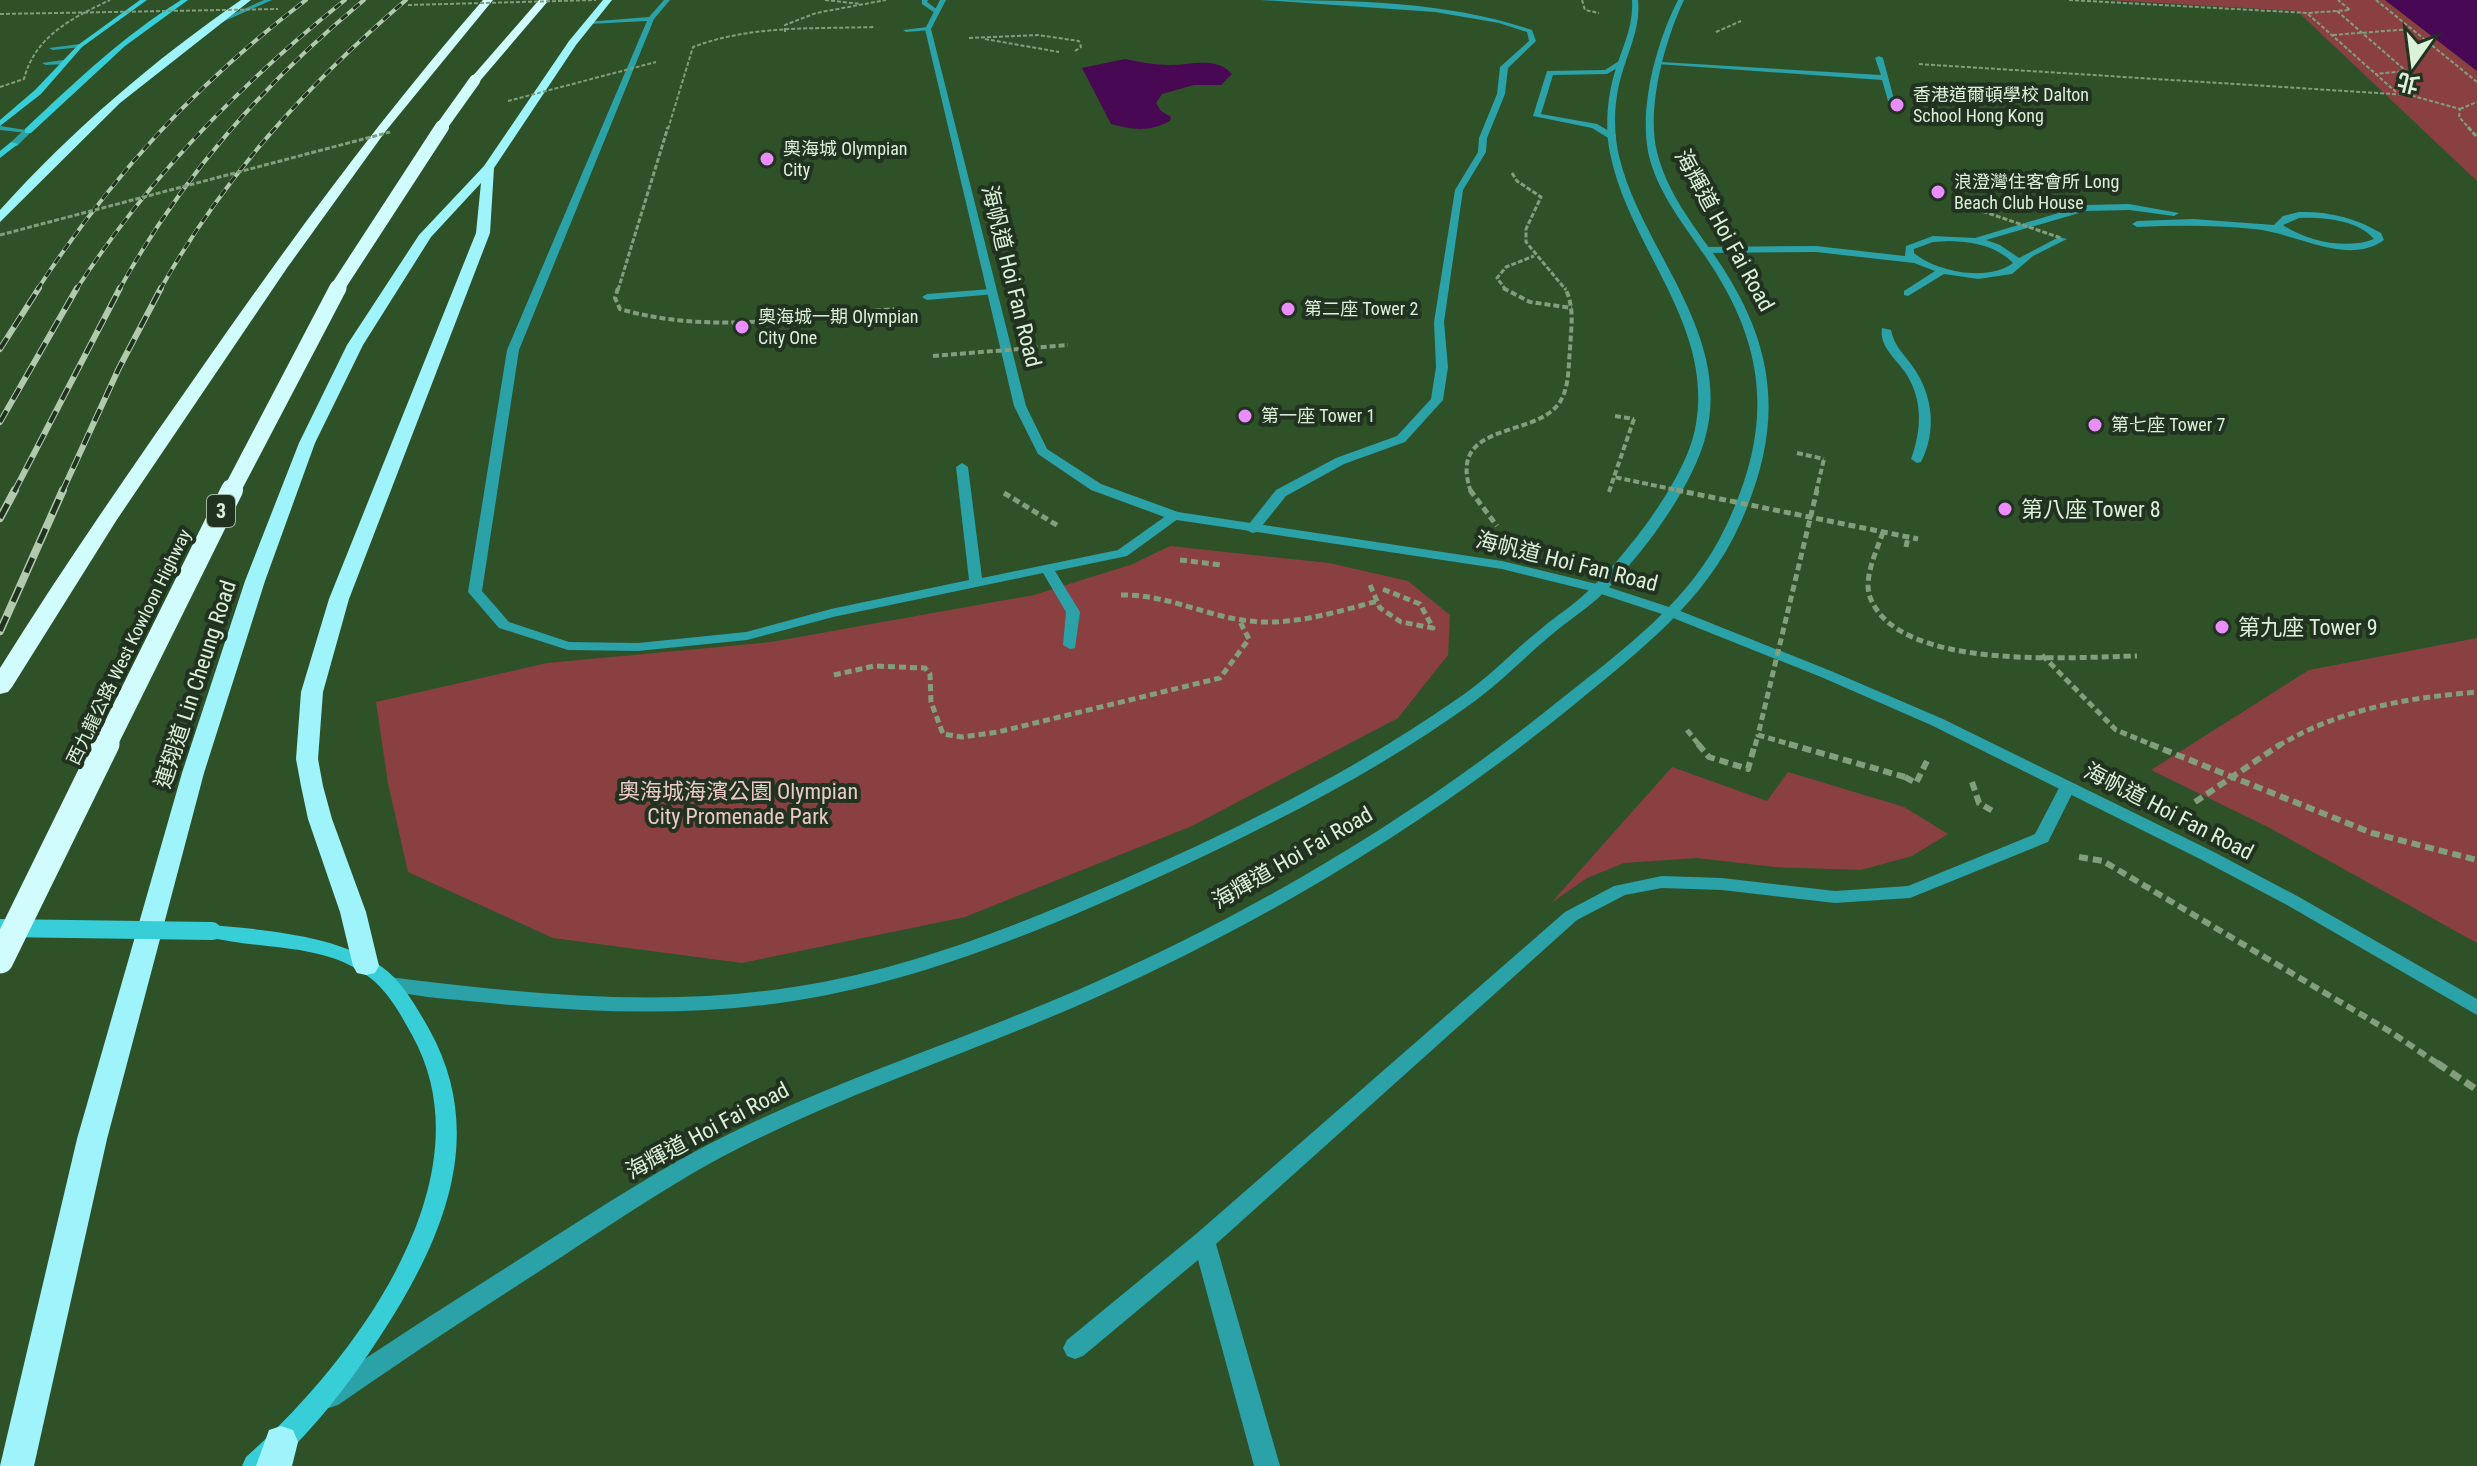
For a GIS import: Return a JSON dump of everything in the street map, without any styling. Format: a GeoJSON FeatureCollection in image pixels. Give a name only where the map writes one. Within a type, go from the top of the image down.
{"type":"FeatureCollection","features":[{"type":"Feature","properties":{"kind":"highway"},"geometry":{"type":"LineString","coordinates":[[0,218],[54,159],[172,54],[247,0]]}},
{"type":"Feature","properties":{"kind":"highway"},"geometry":{"type":"LineString","coordinates":[[0,687],[73,567],[242,321],[348,172],[417,82],[488,0]]}},
{"type":"Feature","properties":{"kind":"highway","name":"西九龍公路 West Kowloon Highway"},"geometry":{"type":"LineString","coordinates":[[0,960],[200,551],[335,292],[412,169],[475,80],[544,0]]}},
{"type":"Feature","properties":{"kind":"highway","name":"連翔道 Lin Cheung Road"},"geometry":{"type":"LineString","coordinates":[[16,1466],[92,1139],[193,773],[255,581],[307,443],[355,345],[426,235],[488,168],[589,22],[608,0]]}},
{"type":"Feature","properties":{"kind":"highway"},"geometry":{"type":"LineString","coordinates":[[366,966],[353,912],[320,819],[312,786],[307,759],[312,692],[339,599],[483,233],[488,168]]}},
{"type":"Feature","properties":{"kind":"main road"},"geometry":{"type":"LineString","coordinates":[[0,126],[38,92],[80,46],[144,0]]}},
{"type":"Feature","properties":{"kind":"main road"},"geometry":{"type":"LineString","coordinates":[[28,131],[71,89],[140,32],[185,0]]}},
{"type":"Feature","properties":{"kind":"main road"},"geometry":{"type":"LineString","coordinates":[[0,142],[14,144]]}},
{"type":"Feature","properties":{"kind":"main road"},"geometry":{"type":"LineString","coordinates":[[0,155],[14,144]]}},
{"type":"Feature","properties":{"kind":"main road","name":"海輝道 Hoi Fai Road"},"geometry":{"type":"LineString","coordinates":[[0,928],[212,931],[310,946],[366,966],[389,984],[423,1035],[440,1077],[444,1119],[444,1166],[433,1213],[411,1263],[315,1407],[278,1454],[255,1466]]}},
{"type":"Feature","properties":{"kind":"street"},"geometry":{"type":"LineString","coordinates":[[206,28],[269,0]]}},
{"type":"Feature","properties":{"kind":"street"},"geometry":{"type":"LineString","coordinates":[[667,0],[651,19],[513,350],[475,592],[504,625],[568,646],[638,647],[747,636],[831,613],[1122,553],[1175,516]]}},
{"type":"Feature","properties":{"kind":"street"},"geometry":{"type":"LineString","coordinates":[[925,0],[924,3],[937,12]]}},
{"type":"Feature","properties":{"kind":"street"},"geometry":{"type":"LineString","coordinates":[[906,30],[928,29],[943,0]]}},
{"type":"Feature","properties":{"kind":"street"},"geometry":{"type":"LineString","coordinates":[[1252,529],[1281,493],[1340,461],[1401,439],[1437,400],[1442,367],[1439,322],[1459,190],[1482,152],[1483,138],[1501,94],[1504,67],[1533,41],[1530,31],[1506,21],[1466,14],[1264,0]]}},
{"type":"Feature","properties":{"kind":"street","name":"海輝道 Hoi Fai Road"},"geometry":{"type":"LineString","coordinates":[[389,984],[559,1002],[721,1003],[857,982],[929,963],[1004,937],[1218,843],[1357,769],[1470,698],[1600,589],[1645,532],[1690,463],[1702,427],[1702,364],[1673,285],[1623,189],[1613,150],[1615,85],[1636,13],[1635,0]]}},
{"type":"Feature","properties":{"kind":"street","name":"海輝道 Hoi Fai Road"},"geometry":{"type":"LineString","coordinates":[[315,1407],[385,1357],[656,1184],[740,1138],[796,1111],[1085,995],[1194,944],[1287,893],[1469,779],[1529,735],[1673,613],[1703,579],[1724,542],[1754,472],[1764,417],[1763,370],[1749,325],[1664,185],[1651,151],[1650,110],[1677,4],[1681,0]]}},
{"type":"Feature","properties":{"kind":"street"},"geometry":{"type":"LineString","coordinates":[[589,22],[651,19]]}},
{"type":"Feature","properties":{"kind":"street","name":"海帆道 Hoi Fan Road"},"geometry":{"type":"LineString","coordinates":[[928,29],[1020,406],[1042,451],[1096,487],[1175,516],[1502,565],[1600,589],[1673,613],[1937,722],[2068,786],[2293,901],[2477,1008]]}},
{"type":"Feature","properties":{"kind":"street"},"geometry":{"type":"LineString","coordinates":[[53,48],[80,46]]}},
{"type":"Feature","properties":{"kind":"street"},"geometry":{"type":"LineString","coordinates":[[1880,60],[1892,101]]}},
{"type":"Feature","properties":{"kind":"street"},"geometry":{"type":"LineString","coordinates":[[46,63],[63,62]]}},
{"type":"Feature","properties":{"kind":"street"},"geometry":{"type":"LineString","coordinates":[[1613,137],[1594,126],[1537,116],[1550,73],[1607,72],[1622,63]]}},
{"type":"Feature","properties":{"kind":"street"},"geometry":{"type":"LineString","coordinates":[[1661,64],[1885,78]]}},
{"type":"Feature","properties":{"kind":"street"},"geometry":{"type":"LineString","coordinates":[[0,126],[28,131]]}},
{"type":"Feature","properties":{"kind":"street"},"geometry":{"type":"LineString","coordinates":[[14,144],[28,131]]}},
{"type":"Feature","properties":{"kind":"street"},"geometry":{"type":"LineString","coordinates":[[1974,241],[2085,208],[2129,207],[2174,213]]}},
{"type":"Feature","properties":{"kind":"street"},"geometry":{"type":"LineString","coordinates":[[2137,224],[2193,222],[2281,229],[2302,239],[2334,246],[2365,246],[2379,240],[2372,230],[2331,217],[2289,217],[2278,224],[2281,229]]}},
{"type":"Feature","properties":{"kind":"street"},"geometry":{"type":"LineString","coordinates":[[1916,260],[1909,254],[1909,248],[1915,243],[1940,238],[1974,241],[2004,250],[2017,262]]}},
{"type":"Feature","properties":{"kind":"street"},"geometry":{"type":"LineString","coordinates":[[2017,262],[2061,238]]}},
{"type":"Feature","properties":{"kind":"street"},"geometry":{"type":"LineString","coordinates":[[1705,250],[1816,249],[1916,260],[1942,271],[1995,275],[2016,268],[2017,262]]}},
{"type":"Feature","properties":{"kind":"street"},"geometry":{"type":"LineString","coordinates":[[1908,293],[1942,271]]}},
{"type":"Feature","properties":{"kind":"street"},"geometry":{"type":"LineString","coordinates":[[927,297],[991,292]]}},
{"type":"Feature","properties":{"kind":"street"},"geometry":{"type":"LineString","coordinates":[[1886,330],[1893,351],[1919,387],[1925,406],[1925,441],[1917,459]]}},
{"type":"Feature","properties":{"kind":"street"},"geometry":{"type":"LineString","coordinates":[[962,467],[976,584]]}},
{"type":"Feature","properties":{"kind":"street"},"geometry":{"type":"LineString","coordinates":[[1047,569],[1073,612],[1070,645]]}},
{"type":"Feature","properties":{"kind":"street"},"geometry":{"type":"LineString","coordinates":[[1075,1348],[1204,1241],[1571,916],[1620,890],[1662,882],[1722,884],[1835,897],[1910,892],[2042,838],[2068,786]]}},
{"type":"Feature","properties":{"kind":"street"},"geometry":{"type":"LineString","coordinates":[[1204,1241],[1267,1466]]}},
{"type":"Feature","properties":{"kind":"path"},"geometry":{"type":"LineString","coordinates":[[0,87],[24,79],[30,57],[38,46],[81,14],[110,0]]}},
{"type":"Feature","properties":{"kind":"path"},"geometry":{"type":"LineString","coordinates":[[408,5],[596,0]]}},
{"type":"Feature","properties":{"kind":"path"},"geometry":{"type":"LineString","coordinates":[[825,0],[861,4],[886,0]]}},
{"type":"Feature","properties":{"kind":"path"},"geometry":{"type":"LineString","coordinates":[[1582,0],[1585,10],[1600,13]]}},
{"type":"Feature","properties":{"kind":"path"},"geometry":{"type":"LineString","coordinates":[[2069,0],[2308,13],[2350,10],[2338,0]]}},
{"type":"Feature","properties":{"kind":"path"},"geometry":{"type":"LineString","coordinates":[[2376,0],[2477,82]]}},
{"type":"Feature","properties":{"kind":"path"},"geometry":{"type":"LineString","coordinates":[[785,32],[785,25],[802,17],[859,7],[861,4]]}},
{"type":"Feature","properties":{"kind":"path"},"geometry":{"type":"LineString","coordinates":[[0,14],[278,9]]}},
{"type":"Feature","properties":{"kind":"path"},"geometry":{"type":"LineString","coordinates":[[2336,11],[2406,71],[2374,74]]}},
{"type":"Feature","properties":{"kind":"path"},"geometry":{"type":"LineString","coordinates":[[2308,13],[2393,91],[2460,109],[2477,102]]}},
{"type":"Feature","properties":{"kind":"path"},"geometry":{"type":"LineString","coordinates":[[1714,38],[1719,30],[1741,21]]}},
{"type":"Feature","properties":{"kind":"path"},"geometry":{"type":"LineString","coordinates":[[886,27],[724,36],[701,43],[690,51],[615,298],[620,309],[635,315],[690,322],[904,308]]}},
{"type":"Feature","properties":{"kind":"path"},"geometry":{"type":"LineString","coordinates":[[2332,35],[2412,29]]}},
{"type":"Feature","properties":{"kind":"path"},"geometry":{"type":"LineString","coordinates":[[1059,52],[978,38],[1065,37],[1079,41],[1081,47],[1075,51]]}},
{"type":"Feature","properties":{"kind":"path"},"geometry":{"type":"LineString","coordinates":[[1880,60],[2409,95]]}},
{"type":"Feature","properties":{"kind":"path"},"geometry":{"type":"LineString","coordinates":[[503,102],[656,62]]}},
{"type":"Feature","properties":{"kind":"path"},"geometry":{"type":"LineString","coordinates":[[2460,109],[2459,117],[2477,137]]}},
{"type":"Feature","properties":{"kind":"path"},"geometry":{"type":"LineString","coordinates":[[0,235],[396,130]]}},
{"type":"Feature","properties":{"kind":"path"},"geometry":{"type":"LineString","coordinates":[[1503,533],[1473,499],[1466,476],[1469,460],[1478,443],[1491,433],[1551,412],[1565,396],[1572,308],[1567,290],[1554,271],[1533,253],[1524,237],[1527,223],[1541,203],[1541,197],[1517,181],[1509,169]]}},
{"type":"Feature","properties":{"kind":"path"},"geometry":{"type":"LineString","coordinates":[[1976,209],[2061,238]]}},
{"type":"Feature","properties":{"kind":"path"},"geometry":{"type":"LineString","coordinates":[[1534,256],[1506,267],[1497,278],[1501,287],[1517,298],[1572,308]]}},
{"type":"Feature","properties":{"kind":"path"},"geometry":{"type":"LineString","coordinates":[[933,356],[1068,345]]}},
{"type":"Feature","properties":{"kind":"path"},"geometry":{"type":"LineString","coordinates":[[1609,492],[1634,419],[1615,416]]}},
{"type":"Feature","properties":{"kind":"path"},"geometry":{"type":"LineString","coordinates":[[1687,730],[1709,757],[1748,769],[1824,459],[1794,452]]}},
{"type":"Feature","properties":{"kind":"path"},"geometry":{"type":"LineString","coordinates":[[1614,477],[1918,539]]}},
{"type":"Feature","properties":{"kind":"path"},"geometry":{"type":"LineString","coordinates":[[1883,532],[1869,597],[1889,622],[1920,639],[1960,652],[1988,656],[2137,656]]}},
{"type":"Feature","properties":{"kind":"path"},"geometry":{"type":"LineString","coordinates":[[1906,547],[1908,537]]}},
{"type":"Feature","properties":{"kind":"path"},"geometry":{"type":"LineString","coordinates":[[1068,605],[1101,597],[1139,595],[1164,598],[1239,620],[1263,622],[1304,619],[1378,601]]}},
{"type":"Feature","properties":{"kind":"path"},"geometry":{"type":"LineString","coordinates":[[834,675],[874,666],[925,668],[930,674],[931,702],[943,734],[974,736],[1220,678],[1249,639],[1239,620]]}},
{"type":"Feature","properties":{"kind":"path"},"geometry":{"type":"LineString","coordinates":[[2042,655],[2116,730],[2372,833],[2477,860]]}},
{"type":"Feature","properties":{"kind":"path"},"geometry":{"type":"LineString","coordinates":[[2195,802],[2293,736],[2335,718],[2383,704],[2477,692]]}},
{"type":"Feature","properties":{"kind":"path"},"geometry":{"type":"LineString","coordinates":[[1758,735],[1905,777],[1916,783],[1925,760],[1937,766]]}},
{"type":"Feature","properties":{"kind":"path"},"geometry":{"type":"LineString","coordinates":[[1961,777],[1972,782],[1979,803],[2069,855],[2103,861],[2389,1031],[2477,1090]]}},
{"type":"Feature","properties":{"kind":"green space"},"geometry":{"type":"Polygon","coordinates":[[[2109,0],[2385,0],[2477,71],[2477,181],[2297,11],[2109,0]]]}},
{"type":"Feature","properties":{"kind":"green space","name":"奧海城海濱公園 Olympian City Promenade Park"},"geometry":{"type":"Polygon","coordinates":[[[1170,546],[1329,563],[1408,581],[1450,615],[1448,655],[1398,718],[1192,826],[965,917],[742,963],[553,938],[408,872],[388,783],[376,702],[547,663],[771,642],[1034,595],[1133,564],[1170,546]]]}},
{"type":"Feature","properties":{"kind":"green space"},"geometry":{"type":"Polygon","coordinates":[[[2477,638],[2477,943],[2268,827],[2151,770],[2309,670],[2477,638]]]}},
{"type":"Feature","properties":{"kind":"green space"},"geometry":{"type":"Polygon","coordinates":[[[1672,767],[1767,801],[1788,772],[1904,807],[1948,834],[1912,856],[1861,870],[1774,867],[1697,858],[1624,863],[1587,878],[1551,903],[1672,767]]]}},
{"type":"Feature","properties":{"kind":"shaded area"},"geometry":{"type":"Polygon","coordinates":[[[2385,0],[2477,0],[2477,71],[2385,0]]]}},
{"type":"Feature","properties":{"kind":"shaded area"},"geometry":{"type":"Polygon","coordinates":[[[1125,59],[1164,65],[1211,63],[1226,68],[1232,74],[1221,85],[1194,85],[1162,94],[1156,103],[1161,111],[1171,117],[1163,125],[1126,128],[1111,124],[1082,68],[1125,59]]]}},
{"type":"Feature","properties":{"kind":"railway"},"geometry":{"type":"LineString","coordinates":[[37,290],[95,208],[159,133],[229,64],[306,0]]}},
{"type":"Feature","properties":{"kind":"railway"},"geometry":{"type":"LineString","coordinates":[[76,290],[134,209],[198,134],[269,65],[345,0]]}},
{"type":"Feature","properties":{"kind":"railway"},"geometry":{"type":"LineString","coordinates":[[119,290],[170,208],[228,133],[292,64],[364,0]]}},
{"type":"Feature","properties":{"kind":"railway"},"geometry":{"type":"LineString","coordinates":[[160,290],[211,209],[270,134],[335,65],[406,0]]}},
{"type":"Feature","properties":{"kind":"railway"},"geometry":{"type":"LineString","coordinates":[[0,349],[39,288]]}},
{"type":"Feature","properties":{"kind":"railway"},"geometry":{"type":"LineString","coordinates":[[0,422],[77,288]]}},
{"type":"Feature","properties":{"kind":"railway"},"geometry":{"type":"LineString","coordinates":[[14,492],[120,288]]}},
{"type":"Feature","properties":{"kind":"railway"},"geometry":{"type":"LineString","coordinates":[[62,492],[119,368],[161,288]]}},
{"type":"Feature","properties":{"kind":"railway"},"geometry":{"type":"LineString","coordinates":[[0,518],[15,490]]}},
{"type":"Feature","properties":{"kind":"railway"},"geometry":{"type":"LineString","coordinates":[[0,631],[63,490]]}},
{"type":"Feature","properties":{"kind":"place","name":"香港道爾頓學校 Dalton School Hong Kong"},"geometry":{"type":"Point","coordinates":[1897,105]}},
{"type":"Feature","properties":{"kind":"place","name":"奧海城 Olympian City"},"geometry":{"type":"Point","coordinates":[767,159]}},
{"type":"Feature","properties":{"kind":"place","name":"浪澄灣住客會所 Long Beach Club House"},"geometry":{"type":"Point","coordinates":[1938,192]}},
{"type":"Feature","properties":{"kind":"place","name":"第二座 Tower 2"},"geometry":{"type":"Point","coordinates":[1288,309]}},
{"type":"Feature","properties":{"kind":"place","name":"奧海城一期 Olympian City One"},"geometry":{"type":"Point","coordinates":[742,327]}},
{"type":"Feature","properties":{"kind":"place","name":"第一座 Tower 1"},"geometry":{"type":"Point","coordinates":[1245,416]}},
{"type":"Feature","properties":{"kind":"place","name":"第七座 Tower 7"},"geometry":{"type":"Point","coordinates":[2095,425]}},
{"type":"Feature","properties":{"kind":"place","name":"第八座 Tower 8"},"geometry":{"type":"Point","coordinates":[2005,509]}},
{"type":"Feature","properties":{"kind":"place","name":"第九座 Tower 9"},"geometry":{"type":"Point","coordinates":[2222,627]}}]}
